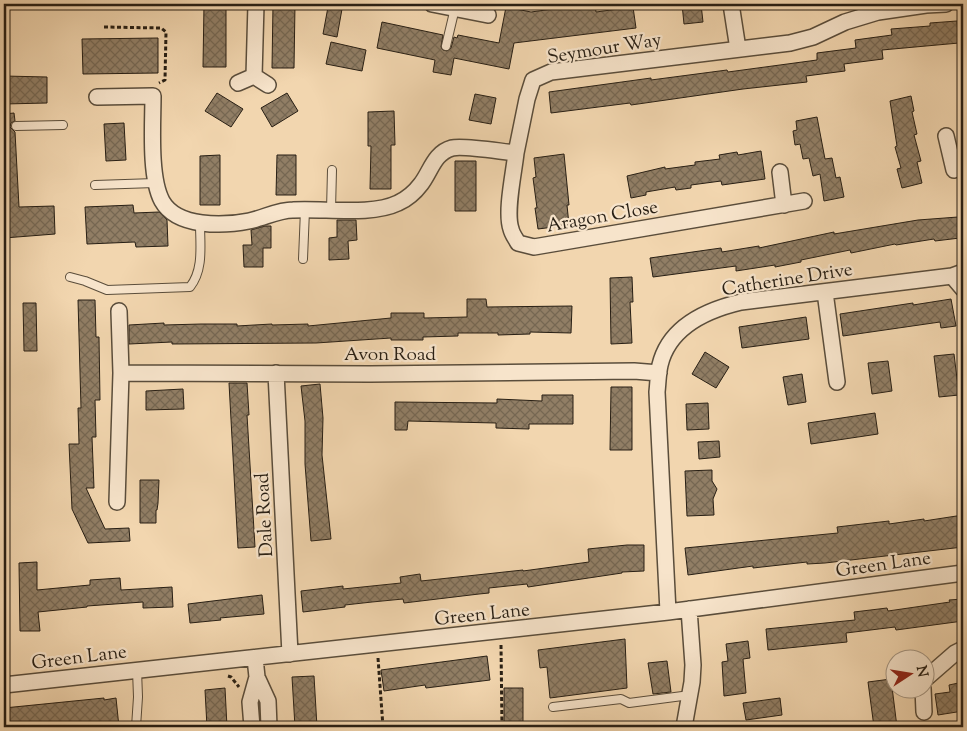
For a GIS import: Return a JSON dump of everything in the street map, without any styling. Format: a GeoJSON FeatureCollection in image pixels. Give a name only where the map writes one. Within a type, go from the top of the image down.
{"type":"FeatureCollection","features":[{"type":"Feature","properties":{"kind":"street"},"geometry":{"type":"LineString","coordinates":[[254,76],[256,4]]}},
{"type":"Feature","properties":{"kind":"street"},"geometry":{"type":"LineString","coordinates":[[432,4],[488,15]]}},
{"type":"Feature","properties":{"kind":"street"},"geometry":{"type":"LineString","coordinates":[[731,4],[738,49]]}},
{"type":"Feature","properties":{"kind":"street","name":"Seymour Way"},"geometry":{"type":"LineString","coordinates":[[516,153],[527,99],[533,80],[550,72],[790,43],[813,37],[845,22],[878,12],[946,4]]}},
{"type":"Feature","properties":{"kind":"street"},"geometry":{"type":"LineString","coordinates":[[238,83],[254,76]]}},
{"type":"Feature","properties":{"kind":"street"},"geometry":{"type":"LineString","coordinates":[[254,76],[268,85]]}},
{"type":"Feature","properties":{"kind":"street"},"geometry":{"type":"LineString","coordinates":[[97,97],[153,91],[155,183],[162,202],[176,214],[200,224],[249,221],[291,210],[383,208],[398,203],[411,195],[422,183],[434,160],[453,148],[516,153]]}},
{"type":"Feature","properties":{"kind":"street"},"geometry":{"type":"LineString","coordinates":[[946,136],[953,170]]}},
{"type":"Feature","properties":{"kind":"street","name":"Aragon Close"},"geometry":{"type":"LineString","coordinates":[[516,153],[509,219],[511,229],[518,244],[534,247],[804,201]]}},
{"type":"Feature","properties":{"kind":"street"},"geometry":{"type":"LineString","coordinates":[[780,172],[784,204]]}},
{"type":"Feature","properties":{"kind":"street","name":"Catherine Drive"},"geometry":{"type":"LineString","coordinates":[[668,612],[657,392],[660,364],[666,350],[677,334],[692,321],[707,312],[741,302],[958,274],[963,289]]}},
{"type":"Feature","properties":{"kind":"street"},"geometry":{"type":"LineString","coordinates":[[825,292],[837,382]]}},
{"type":"Feature","properties":{"kind":"street"},"geometry":{"type":"LineString","coordinates":[[118,502],[121,373],[119,311]]}},
{"type":"Feature","properties":{"kind":"street","name":"Avon Road"},"geometry":{"type":"LineString","coordinates":[[121,373],[370,374],[634,371],[659,373]]}},
{"type":"Feature","properties":{"kind":"street","name":"Dale Road"},"geometry":{"type":"LineString","coordinates":[[276,373],[290,654]]}},
{"type":"Feature","properties":{"kind":"street","name":"Green Lane"},"geometry":{"type":"LineString","coordinates":[[4,686],[668,612],[963,573]]}},
{"type":"Feature","properties":{"kind":"street"},"geometry":{"type":"LineString","coordinates":[[684,727],[693,665],[689,609]]}},
{"type":"Feature","properties":{"kind":"street"},"geometry":{"type":"LineString","coordinates":[[934,672],[955,653],[963,649]]}},
{"type":"Feature","properties":{"kind":"street"},"geometry":{"type":"LineString","coordinates":[[255,658],[257,677],[268,701],[269,727]]}},
{"type":"Feature","properties":{"kind":"street"},"geometry":{"type":"LineString","coordinates":[[252,727],[250,702],[257,677]]}},
{"type":"Feature","properties":{"kind":"street"},"geometry":{"type":"LineString","coordinates":[[923,698],[924,712]]}},
{"type":"Feature","properties":{"kind":"lane"},"geometry":{"type":"LineString","coordinates":[[446,46],[454,8]]}},
{"type":"Feature","properties":{"kind":"lane"},"geometry":{"type":"LineString","coordinates":[[16,126],[63,125]]}},
{"type":"Feature","properties":{"kind":"lane"},"geometry":{"type":"LineString","coordinates":[[330,210],[332,170]]}},
{"type":"Feature","properties":{"kind":"lane"},"geometry":{"type":"LineString","coordinates":[[94,185],[155,183]]}},
{"type":"Feature","properties":{"kind":"lane"},"geometry":{"type":"LineString","coordinates":[[303,259],[305,210]]}},
{"type":"Feature","properties":{"kind":"lane"},"geometry":{"type":"LineString","coordinates":[[70,277],[107,290],[190,287],[196,279],[198,272],[200,224]]}},
{"type":"Feature","properties":{"kind":"lane"},"geometry":{"type":"LineString","coordinates":[[934,666],[942,665]]}},
{"type":"Feature","properties":{"kind":"lane"},"geometry":{"type":"LineString","coordinates":[[136,670],[138,697],[136,727]]}},
{"type":"Feature","properties":{"kind":"lane"},"geometry":{"type":"LineString","coordinates":[[552,707],[621,699],[629,703],[690,695]]}},
{"type":"Feature","properties":{"kind":"path"},"geometry":{"type":"LineString","coordinates":[[104,27],[160,28],[166,32],[165,80],[153,91]]}},
{"type":"Feature","properties":{"kind":"path"},"geometry":{"type":"LineString","coordinates":[[501,644],[502,727]]}},
{"type":"Feature","properties":{"kind":"path"},"geometry":{"type":"LineString","coordinates":[[377,645],[382,727],[388,727]]}},
{"type":"Feature","properties":{"kind":"building"},"geometry":{"type":"Polygon","coordinates":[[[204,4],[226,4],[226,67],[203,67],[204,4]]]}},
{"type":"Feature","properties":{"kind":"building"},"geometry":{"type":"Polygon","coordinates":[[[273,4],[295,4],[294,68],[272,68],[273,4]]]}},
{"type":"Feature","properties":{"kind":"building"},"geometry":{"type":"Polygon","coordinates":[[[595,4],[596,12],[633,7],[636,28],[514,43],[509,69],[454,58],[451,75],[433,72],[435,60],[377,48],[382,22],[443,35],[441,47],[447,51],[451,48],[454,37],[457,38],[458,35],[499,43],[506,7],[531,12],[595,4]]]}},
{"type":"Feature","properties":{"kind":"building"},"geometry":{"type":"Polygon","coordinates":[[[682,4],[701,4],[703,22],[684,24],[682,4]]]}},
{"type":"Feature","properties":{"kind":"building"},"geometry":{"type":"Polygon","coordinates":[[[328,7],[342,9],[337,37],[323,34],[328,7]]]}},
{"type":"Feature","properties":{"kind":"building"},"geometry":{"type":"Polygon","coordinates":[[[957,21],[959,43],[882,50],[883,59],[844,64],[845,71],[806,76],[807,82],[631,105],[630,103],[551,113],[549,92],[651,78],[651,80],[727,70],[728,72],[817,60],[817,53],[856,48],[855,40],[892,35],[891,29],[930,26],[930,23],[957,21]]]}},
{"type":"Feature","properties":{"kind":"building"},"geometry":{"type":"Polygon","coordinates":[[[158,38],[158,73],[83,74],[82,39],[158,38]]]}},
{"type":"Feature","properties":{"kind":"building"},"geometry":{"type":"Polygon","coordinates":[[[331,42],[366,50],[362,71],[326,64],[331,42]]]}},
{"type":"Feature","properties":{"kind":"building"},"geometry":{"type":"Polygon","coordinates":[[[4,76],[47,77],[47,103],[4,104],[4,76]]]}},
{"type":"Feature","properties":{"kind":"building"},"geometry":{"type":"Polygon","coordinates":[[[217,93],[243,109],[231,127],[205,111],[217,93]]]}},
{"type":"Feature","properties":{"kind":"building"},"geometry":{"type":"Polygon","coordinates":[[[287,93],[298,111],[272,127],[261,108],[287,93]]]}},
{"type":"Feature","properties":{"kind":"building"},"geometry":{"type":"Polygon","coordinates":[[[475,94],[496,98],[491,124],[469,120],[475,94]]]}},
{"type":"Feature","properties":{"kind":"building"},"geometry":{"type":"Polygon","coordinates":[[[911,96],[914,111],[912,112],[917,134],[914,135],[921,161],[917,162],[922,183],[902,188],[897,169],[901,168],[895,147],[897,146],[890,101],[911,96]]]}},
{"type":"Feature","properties":{"kind":"building"},"geometry":{"type":"Polygon","coordinates":[[[394,111],[395,145],[391,145],[391,189],[370,189],[371,146],[368,146],[368,112],[394,111]]]}},
{"type":"Feature","properties":{"kind":"building"},"geometry":{"type":"Polygon","coordinates":[[[14,113],[15,121],[11,123],[10,127],[15,132],[19,207],[54,206],[55,234],[4,238],[4,114],[14,113]]]}},
{"type":"Feature","properties":{"kind":"building"},"geometry":{"type":"Polygon","coordinates":[[[817,117],[825,159],[832,158],[836,178],[840,177],[844,197],[824,201],[820,174],[813,176],[809,158],[803,159],[800,144],[795,145],[793,131],[797,130],[796,121],[817,117]]]}},
{"type":"Feature","properties":{"kind":"building"},"geometry":{"type":"Polygon","coordinates":[[[124,123],[126,160],[106,161],[104,124],[124,123]]]}},
{"type":"Feature","properties":{"kind":"building"},"geometry":{"type":"Polygon","coordinates":[[[761,151],[765,179],[722,185],[721,181],[691,185],[691,188],[676,190],[675,187],[646,192],[646,195],[631,198],[627,176],[665,167],[665,169],[695,165],[695,162],[720,159],[719,155],[737,152],[738,155],[761,151]]]}},
{"type":"Feature","properties":{"kind":"building"},"geometry":{"type":"Polygon","coordinates":[[[564,154],[569,225],[538,229],[533,178],[536,177],[534,158],[564,154]]]}},
{"type":"Feature","properties":{"kind":"building"},"geometry":{"type":"Polygon","coordinates":[[[220,155],[220,205],[200,205],[200,156],[220,155]]]}},
{"type":"Feature","properties":{"kind":"building"},"geometry":{"type":"Polygon","coordinates":[[[277,155],[296,155],[296,195],[276,195],[277,155]]]}},
{"type":"Feature","properties":{"kind":"building"},"geometry":{"type":"Polygon","coordinates":[[[455,161],[476,161],[476,211],[455,211],[455,161]]]}},
{"type":"Feature","properties":{"kind":"building"},"geometry":{"type":"Polygon","coordinates":[[[133,205],[134,213],[159,212],[167,220],[168,246],[136,247],[135,242],[87,244],[85,207],[133,205]]]}},
{"type":"Feature","properties":{"kind":"building"},"geometry":{"type":"Polygon","coordinates":[[[958,217],[960,238],[895,244],[851,253],[850,250],[775,267],[775,265],[736,271],[736,266],[653,277],[650,258],[721,248],[722,252],[759,246],[759,248],[834,232],[834,234],[918,220],[958,217]]]}},
{"type":"Feature","properties":{"kind":"building"},"geometry":{"type":"Polygon","coordinates":[[[337,220],[356,220],[357,240],[348,241],[349,259],[329,260],[329,238],[337,237],[337,220]]]}},
{"type":"Feature","properties":{"kind":"building"},"geometry":{"type":"Polygon","coordinates":[[[271,226],[271,248],[263,248],[263,267],[244,267],[243,245],[252,245],[251,230],[271,226]]]}},
{"type":"Feature","properties":{"kind":"building"},"geometry":{"type":"Polygon","coordinates":[[[632,277],[633,302],[630,302],[632,343],[611,344],[610,278],[632,277]]]}},
{"type":"Feature","properties":{"kind":"building"},"geometry":{"type":"Polygon","coordinates":[[[467,299],[486,299],[487,307],[572,306],[571,333],[530,332],[530,334],[498,335],[498,333],[458,333],[458,336],[423,337],[423,340],[391,340],[391,338],[316,343],[172,344],[172,342],[129,344],[129,325],[164,323],[164,325],[237,324],[237,326],[308,324],[308,326],[391,318],[391,313],[424,313],[424,318],[467,317],[467,299]]]}},
{"type":"Feature","properties":{"kind":"building"},"geometry":{"type":"Polygon","coordinates":[[[951,299],[956,326],[941,328],[940,322],[843,336],[840,314],[951,299]]]}},
{"type":"Feature","properties":{"kind":"building"},"geometry":{"type":"Polygon","coordinates":[[[78,300],[95,300],[96,337],[99,337],[100,400],[95,400],[96,437],[92,437],[94,488],[86,488],[105,529],[129,528],[130,541],[88,543],[72,509],[69,444],[79,444],[78,408],[81,408],[78,300]]]}},
{"type":"Feature","properties":{"kind":"building"},"geometry":{"type":"Polygon","coordinates":[[[23,303],[36,303],[37,351],[24,351],[23,303]]]}},
{"type":"Feature","properties":{"kind":"building"},"geometry":{"type":"Polygon","coordinates":[[[806,317],[809,339],[742,348],[739,327],[806,317]]]}},
{"type":"Feature","properties":{"kind":"building"},"geometry":{"type":"Polygon","coordinates":[[[705,352],[729,367],[716,388],[692,374],[705,352]]]}},
{"type":"Feature","properties":{"kind":"building"},"geometry":{"type":"Polygon","coordinates":[[[954,354],[959,395],[939,397],[934,356],[954,354]]]}},
{"type":"Feature","properties":{"kind":"building"},"geometry":{"type":"Polygon","coordinates":[[[888,361],[892,391],[872,394],[868,363],[888,361]]]}},
{"type":"Feature","properties":{"kind":"building"},"geometry":{"type":"Polygon","coordinates":[[[802,374],[806,402],[788,405],[783,377],[802,374]]]}},
{"type":"Feature","properties":{"kind":"building"},"geometry":{"type":"Polygon","coordinates":[[[229,383],[247,383],[249,415],[247,415],[255,547],[238,548],[229,383]]]}},
{"type":"Feature","properties":{"kind":"building"},"geometry":{"type":"Polygon","coordinates":[[[320,384],[323,418],[322,455],[331,539],[311,541],[305,464],[305,421],[301,386],[320,384]]]}},
{"type":"Feature","properties":{"kind":"building"},"geometry":{"type":"Polygon","coordinates":[[[611,387],[632,387],[632,450],[610,450],[611,387]]]}},
{"type":"Feature","properties":{"kind":"building"},"geometry":{"type":"Polygon","coordinates":[[[183,389],[184,409],[146,410],[146,391],[183,389]]]}},
{"type":"Feature","properties":{"kind":"building"},"geometry":{"type":"Polygon","coordinates":[[[542,395],[573,395],[573,424],[529,424],[529,429],[496,428],[496,423],[408,421],[407,430],[395,430],[395,402],[497,403],[497,399],[542,401],[542,395]]]}},
{"type":"Feature","properties":{"kind":"building"},"geometry":{"type":"Polygon","coordinates":[[[708,403],[709,429],[687,430],[686,404],[708,403]]]}},
{"type":"Feature","properties":{"kind":"building"},"geometry":{"type":"Polygon","coordinates":[[[875,413],[878,434],[811,444],[808,423],[875,413]]]}},
{"type":"Feature","properties":{"kind":"building"},"geometry":{"type":"Polygon","coordinates":[[[719,441],[720,457],[699,459],[698,442],[719,441]]]}},
{"type":"Feature","properties":{"kind":"building"},"geometry":{"type":"Polygon","coordinates":[[[712,470],[712,481],[717,489],[713,499],[714,515],[687,516],[685,471],[712,470]]]}},
{"type":"Feature","properties":{"kind":"building"},"geometry":{"type":"Polygon","coordinates":[[[140,480],[159,480],[156,523],[140,523],[140,480]]]}},
{"type":"Feature","properties":{"kind":"building"},"geometry":{"type":"Polygon","coordinates":[[[963,515],[963,547],[825,563],[807,564],[807,562],[753,568],[753,566],[688,575],[685,548],[838,533],[837,527],[889,521],[889,524],[924,519],[924,521],[963,515]]]}},
{"type":"Feature","properties":{"kind":"building"},"geometry":{"type":"Polygon","coordinates":[[[644,545],[644,571],[622,572],[528,587],[527,584],[489,588],[489,593],[404,603],[403,599],[372,602],[303,612],[301,591],[343,586],[343,589],[401,583],[400,577],[420,574],[421,581],[523,571],[589,562],[588,549],[644,545]]]}},
{"type":"Feature","properties":{"kind":"building"},"geometry":{"type":"Polygon","coordinates":[[[37,562],[37,590],[90,585],[90,580],[120,578],[121,590],[172,587],[173,607],[143,608],[143,602],[38,612],[40,631],[20,631],[19,563],[37,562]]]}},
{"type":"Feature","properties":{"kind":"building"},"geometry":{"type":"Polygon","coordinates":[[[262,595],[264,614],[190,623],[188,604],[262,595]]]}},
{"type":"Feature","properties":{"kind":"building"},"geometry":{"type":"Polygon","coordinates":[[[963,599],[963,621],[896,630],[895,627],[846,633],[847,642],[768,650],[766,629],[855,620],[854,612],[887,608],[888,611],[963,599]]]}},
{"type":"Feature","properties":{"kind":"building"},"geometry":{"type":"Polygon","coordinates":[[[625,639],[627,688],[550,698],[547,667],[540,668],[538,650],[625,639]]]}},
{"type":"Feature","properties":{"kind":"building"},"geometry":{"type":"Polygon","coordinates":[[[748,641],[750,658],[743,659],[746,693],[724,696],[722,662],[728,661],[726,644],[748,641]]]}},
{"type":"Feature","properties":{"kind":"building"},"geometry":{"type":"Polygon","coordinates":[[[487,656],[490,680],[426,688],[425,685],[384,691],[381,670],[487,656]]]}},
{"type":"Feature","properties":{"kind":"building"},"geometry":{"type":"Polygon","coordinates":[[[667,661],[671,692],[653,694],[648,663],[667,661]]]}},
{"type":"Feature","properties":{"kind":"building"},"geometry":{"type":"Polygon","coordinates":[[[314,676],[317,727],[295,727],[292,677],[314,676]]]}},
{"type":"Feature","properties":{"kind":"building"},"geometry":{"type":"Polygon","coordinates":[[[884,680],[884,698],[893,698],[897,727],[874,727],[868,682],[884,680]]]}},
{"type":"Feature","properties":{"kind":"building"},"geometry":{"type":"Polygon","coordinates":[[[963,682],[963,711],[938,715],[935,694],[950,692],[949,685],[963,682]]]}},
{"type":"Feature","properties":{"kind":"building"},"geometry":{"type":"Polygon","coordinates":[[[225,688],[227,727],[207,727],[205,690],[225,688]]]}},
{"type":"Feature","properties":{"kind":"building"},"geometry":{"type":"Polygon","coordinates":[[[504,688],[523,688],[523,727],[504,727],[504,688]]]}},
{"type":"Feature","properties":{"kind":"building"},"geometry":{"type":"Polygon","coordinates":[[[104,698],[104,700],[116,698],[119,727],[4,727],[4,708],[104,698]]]}},
{"type":"Feature","properties":{"kind":"building"},"geometry":{"type":"Polygon","coordinates":[[[780,698],[782,715],[746,720],[743,703],[780,698]]]}}]}
